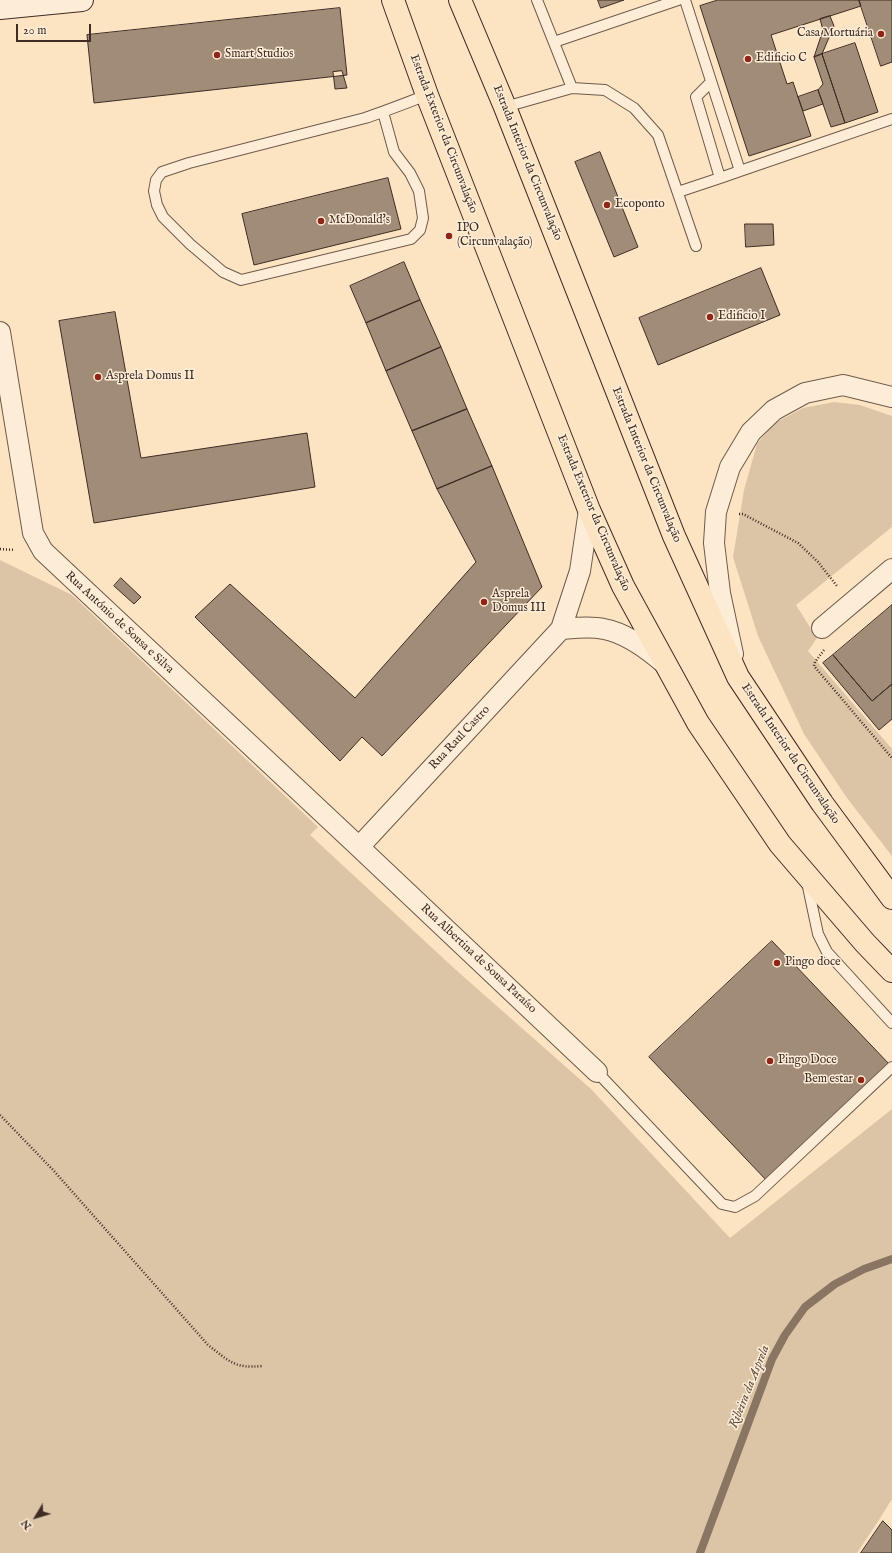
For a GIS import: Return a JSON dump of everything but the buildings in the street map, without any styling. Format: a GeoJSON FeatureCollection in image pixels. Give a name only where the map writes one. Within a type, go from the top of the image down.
{"type":"FeatureCollection","features":[{"type":"Feature","properties":{"kind":"main road","name":"Estrada Exterior da Circunvalação"},"geometry":{"type":"LineString","coordinates":[[393,0],[427,95],[589,510],[623,586],[698,723],[780,844],[865,943],[892,971]]}},
{"type":"Feature","properties":{"kind":"main road","name":"Estrada Interior da Circunvalação"},"geometry":{"type":"LineString","coordinates":[[460,0],[505,107],[674,536],[738,677],[822,803],[892,898]]}},
{"type":"Feature","properties":{"kind":"street"},"geometry":{"type":"LineString","coordinates":[[0,8],[82,0]]}},
{"type":"Feature","properties":{"kind":"street","name":"Rua António de Sousa e Silva"},"geometry":{"type":"LineString","coordinates":[[0,332],[33,533],[43,551],[359,847]]}},
{"type":"Feature","properties":{"kind":"street"},"geometry":{"type":"LineString","coordinates":[[738,677],[720,593],[714,543],[716,512],[730,467],[751,432],[774,410],[805,393],[844,385],[892,397]]}},
{"type":"Feature","properties":{"kind":"street","name":"Rua Raul Castro"},"geometry":{"type":"LineString","coordinates":[[359,847],[561,629],[580,571],[589,510]]}},
{"type":"Feature","properties":{"kind":"street"},"geometry":{"type":"LineString","coordinates":[[822,628],[892,569]]}},
{"type":"Feature","properties":{"kind":"street"},"geometry":{"type":"LineString","coordinates":[[561,629],[588,627],[606,629],[630,639],[650,652],[667,667]]}},
{"type":"Feature","properties":{"kind":"street","name":"Rua Albertina de Sousa Paraíso"},"geometry":{"type":"LineString","coordinates":[[359,847],[597,1072]]}},
{"type":"Feature","properties":{"kind":"lane"},"geometry":{"type":"LineString","coordinates":[[537,0],[572,88]]}},
{"type":"Feature","properties":{"kind":"lane"},"geometry":{"type":"LineString","coordinates":[[554,42],[678,0]]}},
{"type":"Feature","properties":{"kind":"lane"},"geometry":{"type":"LineString","coordinates":[[684,0],[740,171]]}},
{"type":"Feature","properties":{"kind":"lane"},"geometry":{"type":"LineString","coordinates":[[711,82],[696,98],[720,178]]}},
{"type":"Feature","properties":{"kind":"lane"},"geometry":{"type":"LineString","coordinates":[[505,107],[572,88],[605,90],[634,108],[658,135],[696,246]]}},
{"type":"Feature","properties":{"kind":"lane"},"geometry":{"type":"LineString","coordinates":[[382,112],[394,152],[410,173],[419,191],[423,218],[420,230],[411,240],[241,280],[223,272],[196,249],[163,217],[157,205],[154,191],[156,180],[162,172],[189,163],[365,118],[427,95]]}},
{"type":"Feature","properties":{"kind":"lane"},"geometry":{"type":"LineString","coordinates":[[678,192],[892,119]]}},
{"type":"Feature","properties":{"kind":"lane"},"geometry":{"type":"LineString","coordinates":[[805,873],[818,934],[827,952],[892,1023]]}},
{"type":"Feature","properties":{"kind":"lane"},"geometry":{"type":"LineString","coordinates":[[597,1072],[722,1204],[735,1206],[756,1196],[829,1125],[892,1067]]}},
{"type":"Feature","properties":{"kind":"path"},"geometry":{"type":"LineString","coordinates":[[716,512],[743,514],[798,543],[818,562],[834,582]]}},
{"type":"Feature","properties":{"kind":"path"},"geometry":{"type":"LineString","coordinates":[[822,628],[829,634],[829,642],[815,662],[814,666],[892,758]]}},
{"type":"Feature","properties":{"kind":"path"},"geometry":{"type":"LineString","coordinates":[[0,1115],[54,1171],[208,1345],[232,1364],[249,1368],[262,1366]]}},
{"type":"Feature","properties":{"kind":"shaded area"},"geometry":{"type":"Polygon","coordinates":[[[834,402],[860,405],[892,416],[892,527],[796,605],[817,638],[808,651],[892,749],[892,856],[847,798],[804,734],[758,636],[733,557],[744,490],[757,444],[773,424],[803,408],[834,402]]]}},
{"type":"Feature","properties":{"kind":"shaded area"},"geometry":{"type":"Polygon","coordinates":[[[0,560],[72,595],[318,827],[310,835],[456,970],[591,1089],[730,1238],[892,1109],[892,1499],[857,1553],[0,1553],[0,560]]]}},
{"type":"Feature","properties":{"kind":"waterway","name":"Ribeira da Asprela"},"geometry":{"type":"LineString","coordinates":[[700,1553],[772,1359],[785,1335],[805,1307],[835,1284],[864,1269],[892,1259]]}},
{"type":"Feature","properties":{"kind":"place","name":"Casa Mortuária"},"geometry":{"type":"Point","coordinates":[881,34]}},
{"type":"Feature","properties":{"kind":"place","name":"Smart Studios"},"geometry":{"type":"Point","coordinates":[217,55]}},
{"type":"Feature","properties":{"kind":"place","name":"Edificio C"},"geometry":{"type":"Point","coordinates":[748,59]}},
{"type":"Feature","properties":{"kind":"place","name":"Ecoponto"},"geometry":{"type":"Point","coordinates":[607,205]}},
{"type":"Feature","properties":{"kind":"place","name":"McDonald's"},"geometry":{"type":"Point","coordinates":[321,221]}},
{"type":"Feature","properties":{"kind":"place","name":"IPO (Circunvalação)"},"geometry":{"type":"Point","coordinates":[449,236]}},
{"type":"Feature","properties":{"kind":"place","name":"Edificio I"},"geometry":{"type":"Point","coordinates":[710,317]}},
{"type":"Feature","properties":{"kind":"place","name":"Asprela Domus II"},"geometry":{"type":"Point","coordinates":[98,377]}},
{"type":"Feature","properties":{"kind":"place","name":"Asprela Domus III"},"geometry":{"type":"Point","coordinates":[484,602]}},
{"type":"Feature","properties":{"kind":"place","name":"Pingo doce"},"geometry":{"type":"Point","coordinates":[777,963]}},
{"type":"Feature","properties":{"kind":"place","name":"Pingo Doce"},"geometry":{"type":"Point","coordinates":[770,1061]}},
{"type":"Feature","properties":{"kind":"place","name":"Bem estar"},"geometry":{"type":"Point","coordinates":[861,1080]}}]}
